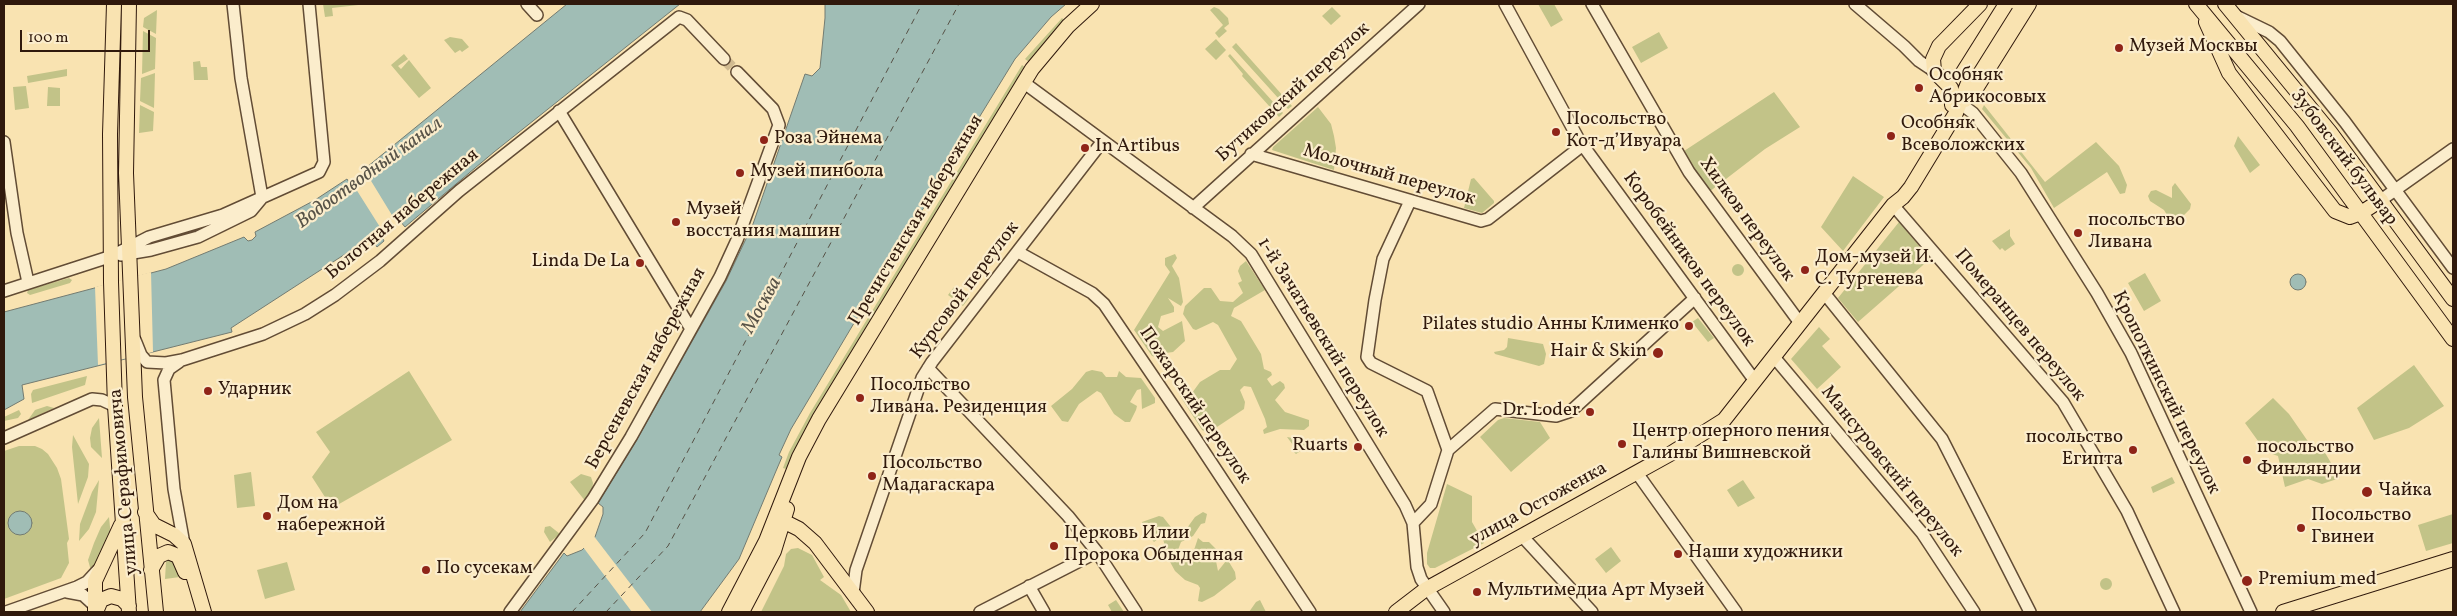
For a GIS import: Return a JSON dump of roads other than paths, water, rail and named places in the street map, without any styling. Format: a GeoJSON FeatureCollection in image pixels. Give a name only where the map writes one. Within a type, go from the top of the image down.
{"type":"FeatureCollection","features":[{"type":"Feature","properties":{"kind":"main road","name":"улица Серафимовича"},"geometry":{"type":"LineString","coordinates":[[114,4],[110,134],[111,282],[116,406],[129,609]]}},
{"type":"Feature","properties":{"kind":"main road","name":"Пречистенская набережная"},"geometry":{"type":"LineString","coordinates":[[742,612],[771,558],[794,471],[808,438],[1023,82],[1049,48],[1092,4]]}},
{"type":"Feature","properties":{"kind":"main road"},"geometry":{"type":"LineString","coordinates":[[1980,4],[1940,49],[1934,71],[1951,88],[1956,104],[1976,86],[2029,4]]}},
{"type":"Feature","properties":{"kind":"main road"},"geometry":{"type":"LineString","coordinates":[[1966,76],[2006,4]]}},
{"type":"Feature","properties":{"kind":"main road"},"geometry":{"type":"LineString","coordinates":[[1966,76],[2016,4]]}},
{"type":"Feature","properties":{"kind":"main road","name":"Зубовский бульвар"},"geometry":{"type":"LineString","coordinates":[[2225,4],[2291,82],[2381,200],[2453,299]]}},
{"type":"Feature","properties":{"kind":"main road"},"geometry":{"type":"LineString","coordinates":[[2197,5],[2229,73],[2335,211],[2345,217],[2361,213],[2381,200]]}},
{"type":"Feature","properties":{"kind":"main road","name":"Зубовский бульвар"},"geometry":{"type":"LineString","coordinates":[[2197,5],[2298,126],[2453,339]]}},
{"type":"Feature","properties":{"kind":"main road","name":"улица Серафимовича"},"geometry":{"type":"LineString","coordinates":[[130,6],[126,137],[134,333],[138,356],[134,397],[155,608]]}},
{"type":"Feature","properties":{"kind":"main road"},"geometry":{"type":"LineString","coordinates":[[1940,49],[1939,62],[1942,73],[1952,77],[1966,76]]}},
{"type":"Feature","properties":{"kind":"main road","name":"улица Остоженка"},"geometry":{"type":"LineString","coordinates":[[1396,612],[1426,589],[1717,426],[1825,294],[1893,205],[1910,187],[1956,104],[1966,76]]}},
{"type":"Feature","properties":{"kind":"main road"},"geometry":{"type":"LineString","coordinates":[[145,512],[154,525],[179,537],[184,544],[204,612]]}},
{"type":"Feature","properties":{"kind":"main road"},"geometry":{"type":"LineString","coordinates":[[95,610],[94,588],[99,568],[114,544],[123,517]]}},
{"type":"Feature","properties":{"kind":"main road","name":"Пречистенская набережная"},"geometry":{"type":"LineString","coordinates":[[728,612],[780,519]]}},
{"type":"Feature","properties":{"kind":"main road"},"geometry":{"type":"LineString","coordinates":[[780,519],[799,528],[815,543],[867,612]]}},
{"type":"Feature","properties":{"kind":"main road"},"geometry":{"type":"LineString","coordinates":[[151,570],[159,556],[168,552],[178,556],[184,569],[195,612]]}},
{"type":"Feature","properties":{"kind":"main road"},"geometry":{"type":"LineString","coordinates":[[2283,612],[2453,559]]}},
{"type":"Feature","properties":{"kind":"main road"},"geometry":{"type":"LineString","coordinates":[[95,610],[101,600],[111,596],[122,599],[129,609]]}},
{"type":"Feature","properties":{"kind":"street"},"geometry":{"type":"LineString","coordinates":[[233,4],[240,70],[262,198]]}},
{"type":"Feature","properties":{"kind":"street"},"geometry":{"type":"LineString","coordinates":[[4,291],[130,250],[198,237],[251,211],[262,198],[316,174],[323,167],[309,4]]}},
{"type":"Feature","properties":{"kind":"street"},"geometry":{"type":"LineString","coordinates":[[527,4],[537,15]]}},
{"type":"Feature","properties":{"kind":"street","name":"Бутиковский переулок"},"geometry":{"type":"LineString","coordinates":[[1193,208],[1419,4]]}},
{"type":"Feature","properties":{"kind":"street","name":"Коробейников переулок"},"geometry":{"type":"LineString","coordinates":[[1505,4],[1582,145],[1755,380]]}},
{"type":"Feature","properties":{"kind":"street","name":"Хилков переулок"},"geometry":{"type":"LineString","coordinates":[[1592,4],[1688,172],[1800,323]]}},
{"type":"Feature","properties":{"kind":"street"},"geometry":{"type":"LineString","coordinates":[[1854,4],[1919,61],[1934,71]]}},
{"type":"Feature","properties":{"kind":"street"},"geometry":{"type":"LineString","coordinates":[[2236,16],[2269,32],[2280,41],[2345,122],[2453,268]]}},
{"type":"Feature","properties":{"kind":"street","name":"Болотная набережная"},"geometry":{"type":"LineString","coordinates":[[138,356],[151,364],[182,360],[263,334],[305,314],[354,281],[459,191],[679,17],[687,20],[724,58]]}},
{"type":"Feature","properties":{"kind":"street"},"geometry":{"type":"LineString","coordinates":[[1904,46],[1921,53],[1940,49]]}},
{"type":"Feature","properties":{"kind":"street","name":"Берсеневская набережная"},"geometry":{"type":"LineString","coordinates":[[510,612],[593,499],[631,437],[691,329],[737,240],[779,125],[773,108],[737,72]]}},
{"type":"Feature","properties":{"kind":"street","name":"1-й Зачатьевский переулок"},"geometry":{"type":"LineString","coordinates":[[1023,82],[1242,244],[1261,268],[1406,505],[1413,523],[1417,567],[1426,589],[1444,612]]}},
{"type":"Feature","properties":{"kind":"street","name":"Кропоткинский переулок"},"geometry":{"type":"LineString","coordinates":[[1956,104],[1972,112],[2021,173],[2097,293],[2130,353],[2250,612]]}},
{"type":"Feature","properties":{"kind":"street"},"geometry":{"type":"LineString","coordinates":[[559,111],[691,329]]}},
{"type":"Feature","properties":{"kind":"street"},"geometry":{"type":"LineString","coordinates":[[4,142],[12,201],[28,282]]}},
{"type":"Feature","properties":{"kind":"street","name":"Курсовой переулок"},"geometry":{"type":"LineString","coordinates":[[853,593],[856,570],[920,384],[928,368],[1102,142]]}},
{"type":"Feature","properties":{"kind":"street","name":"Молочный переулок"},"geometry":{"type":"LineString","coordinates":[[1251,154],[1410,201],[1478,220],[1485,220],[1582,145]]}},
{"type":"Feature","properties":{"kind":"street"},"geometry":{"type":"LineString","coordinates":[[2381,200],[2453,149]]}},
{"type":"Feature","properties":{"kind":"street"},"geometry":{"type":"LineString","coordinates":[[1410,201],[1383,259],[1374,300],[1367,356],[1371,363],[1427,391],[1448,450]]}},
{"type":"Feature","properties":{"kind":"street","name":"Померанцев переулок"},"geometry":{"type":"LineString","coordinates":[[1893,205],[2063,402],[2127,511],[2174,612]]}},
{"type":"Feature","properties":{"kind":"street","name":"Пожарский переулок"},"geometry":{"type":"LineString","coordinates":[[1018,252],[1092,293],[1104,304],[1310,612]]}},
{"type":"Feature","properties":{"kind":"street"},"geometry":{"type":"LineString","coordinates":[[1825,294],[1942,439],[2030,612]]}},
{"type":"Feature","properties":{"kind":"street"},"geometry":{"type":"LineString","coordinates":[[1413,523],[1431,504],[1448,450],[1496,409],[1556,416],[1571,411],[1695,298]]}},
{"type":"Feature","properties":{"kind":"street","name":"Мансуровский переулок"},"geometry":{"type":"LineString","coordinates":[[1774,357],[1922,533],[1974,612]]}},
{"type":"Feature","properties":{"kind":"street"},"geometry":{"type":"LineString","coordinates":[[182,360],[169,369],[164,380],[174,489],[184,544]]}},
{"type":"Feature","properties":{"kind":"street"},"geometry":{"type":"LineString","coordinates":[[928,368],[1068,516],[1097,552],[1136,612]]}},
{"type":"Feature","properties":{"kind":"street"},"geometry":{"type":"LineString","coordinates":[[4,438],[92,399],[102,400],[116,406]]}},
{"type":"Feature","properties":{"kind":"street"},"geometry":{"type":"LineString","coordinates":[[1636,473],[1736,612]]}},
{"type":"Feature","properties":{"kind":"street"},"geometry":{"type":"LineString","coordinates":[[1522,536],[1592,612]]}},
{"type":"Feature","properties":{"kind":"street"},"geometry":{"type":"LineString","coordinates":[[980,612],[1097,552]]}},
{"type":"Feature","properties":{"kind":"street"},"geometry":{"type":"LineString","coordinates":[[6,612],[87,582],[99,568]]}},
{"type":"Feature","properties":{"kind":"street"},"geometry":{"type":"LineString","coordinates":[[1028,586],[1044,612]]}},
{"type":"Feature","properties":{"kind":"street"},"geometry":{"type":"LineString","coordinates":[[66,591],[83,595],[95,610]]}},
{"type":"Feature","properties":{"kind":"water","name":"Водоотводный канал"},"geometry":{"type":"Polygon","coordinates":[[[567,4],[680,4],[494,152],[405,227],[400,221],[381,235],[384,241],[377,247],[370,238],[231,328],[232,332],[22,385],[24,399],[4,410],[4,312],[166,269],[244,237],[248,241],[252,240],[256,236],[255,232],[315,200],[347,179],[350,184],[370,171],[367,167],[567,4]]]}},
{"type":"Feature","properties":{"kind":"water","name":"Москва"},"geometry":{"type":"Polygon","coordinates":[[[825,4],[1066,4],[1051,17],[1015,59],[888,266],[791,429],[779,455],[782,457],[739,559],[700,612],[520,612],[564,553],[567,556],[582,550],[595,537],[603,514],[603,507],[598,503],[636,441],[726,281],[753,224],[805,74],[812,76],[820,68],[825,4]]]}},
{"type":"Feature","properties":{"kind":"water"},"geometry":{"type":"Polygon","coordinates":[[[2295,274],[2301,274],[2306,279],[2304,288],[2295,290],[2290,285],[2290,279],[2295,274]]]}},
{"type":"Feature","properties":{"kind":"water"},"geometry":{"type":"Polygon","coordinates":[[[20,511],[28,515],[32,523],[28,531],[20,535],[12,531],[8,523],[12,515],[20,511]]]}},
{"type":"Feature","properties":{"kind":"tunnel"},"geometry":{"type":"LineString","coordinates":[[724,59],[737,72]]}},
{"type":"Feature","properties":{"kind":"place","name":"Музей Москвы"},"geometry":{"type":"Point","coordinates":[2119,48]}},
{"type":"Feature","properties":{"kind":"place","name":"Особняк Абрикосовых"},"geometry":{"type":"Point","coordinates":[1919,88]}},
{"type":"Feature","properties":{"kind":"place","name":"Посольство Кот-д’Ивуара"},"geometry":{"type":"Point","coordinates":[1556,132]}},
{"type":"Feature","properties":{"kind":"place","name":"Особняк Всеволожских"},"geometry":{"type":"Point","coordinates":[1891,136]}},
{"type":"Feature","properties":{"kind":"place","name":"Роза Эйнема"},"geometry":{"type":"Point","coordinates":[764,140]}},
{"type":"Feature","properties":{"kind":"place","name":"In Artibus"},"geometry":{"type":"Point","coordinates":[1085,148]}},
{"type":"Feature","properties":{"kind":"place","name":"Музей пинбола"},"geometry":{"type":"Point","coordinates":[740,173]}},
{"type":"Feature","properties":{"kind":"place","name":"Музей восстания машин"},"geometry":{"type":"Point","coordinates":[676,222]}},
{"type":"Feature","properties":{"kind":"place","name":"посольство Ливана"},"geometry":{"type":"Point","coordinates":[2078,233]}},
{"type":"Feature","properties":{"kind":"place","name":"Linda De La"},"geometry":{"type":"Point","coordinates":[640,263]}},
{"type":"Feature","properties":{"kind":"place","name":"Дом-музей И. С. Тургенева"},"geometry":{"type":"Point","coordinates":[1805,270]}},
{"type":"Feature","properties":{"kind":"place","name":"Pilates studio Анны Клименко"},"geometry":{"type":"Point","coordinates":[1689,326]}},
{"type":"Feature","properties":{"kind":"place","name":"Hair & Skin"},"geometry":{"type":"Point","coordinates":[1658,353]}},
{"type":"Feature","properties":{"kind":"place","name":"Ударник"},"geometry":{"type":"Point","coordinates":[208,391]}},
{"type":"Feature","properties":{"kind":"place","name":"Посольство Ливана. Резиденция"},"geometry":{"type":"Point","coordinates":[860,398]}},
{"type":"Feature","properties":{"kind":"place","name":"Dr. Loder"},"geometry":{"type":"Point","coordinates":[1590,412]}},
{"type":"Feature","properties":{"kind":"place","name":"Центр оперного пения Галины Вишневской"},"geometry":{"type":"Point","coordinates":[1622,444]}},
{"type":"Feature","properties":{"kind":"place","name":"Ruarts"},"geometry":{"type":"Point","coordinates":[1358,447]}},
{"type":"Feature","properties":{"kind":"place","name":"посольство Египта"},"geometry":{"type":"Point","coordinates":[2133,450]}},
{"type":"Feature","properties":{"kind":"place","name":"посольство Финляндии"},"geometry":{"type":"Point","coordinates":[2247,460]}},
{"type":"Feature","properties":{"kind":"place","name":"Посольство Мадагаскара"},"geometry":{"type":"Point","coordinates":[872,476]}},
{"type":"Feature","properties":{"kind":"place","name":"Чайка"},"geometry":{"type":"Point","coordinates":[2367,492]}},
{"type":"Feature","properties":{"kind":"place","name":"Дом на набережной"},"geometry":{"type":"Point","coordinates":[267,516]}},
{"type":"Feature","properties":{"kind":"place","name":"Посольство Гвинеи"},"geometry":{"type":"Point","coordinates":[2301,528]}},
{"type":"Feature","properties":{"kind":"place","name":"Церковь Илии Пророка Обыденная"},"geometry":{"type":"Point","coordinates":[1054,546]}},
{"type":"Feature","properties":{"kind":"place","name":"Наши художники"},"geometry":{"type":"Point","coordinates":[1678,554]}},
{"type":"Feature","properties":{"kind":"place","name":"По сусекам"},"geometry":{"type":"Point","coordinates":[426,570]}},
{"type":"Feature","properties":{"kind":"place","name":"Premium med"},"geometry":{"type":"Point","coordinates":[2247,581]}},
{"type":"Feature","properties":{"kind":"place","name":"Мультимедиа Арт Музей"},"geometry":{"type":"Point","coordinates":[1477,592]}}]}
